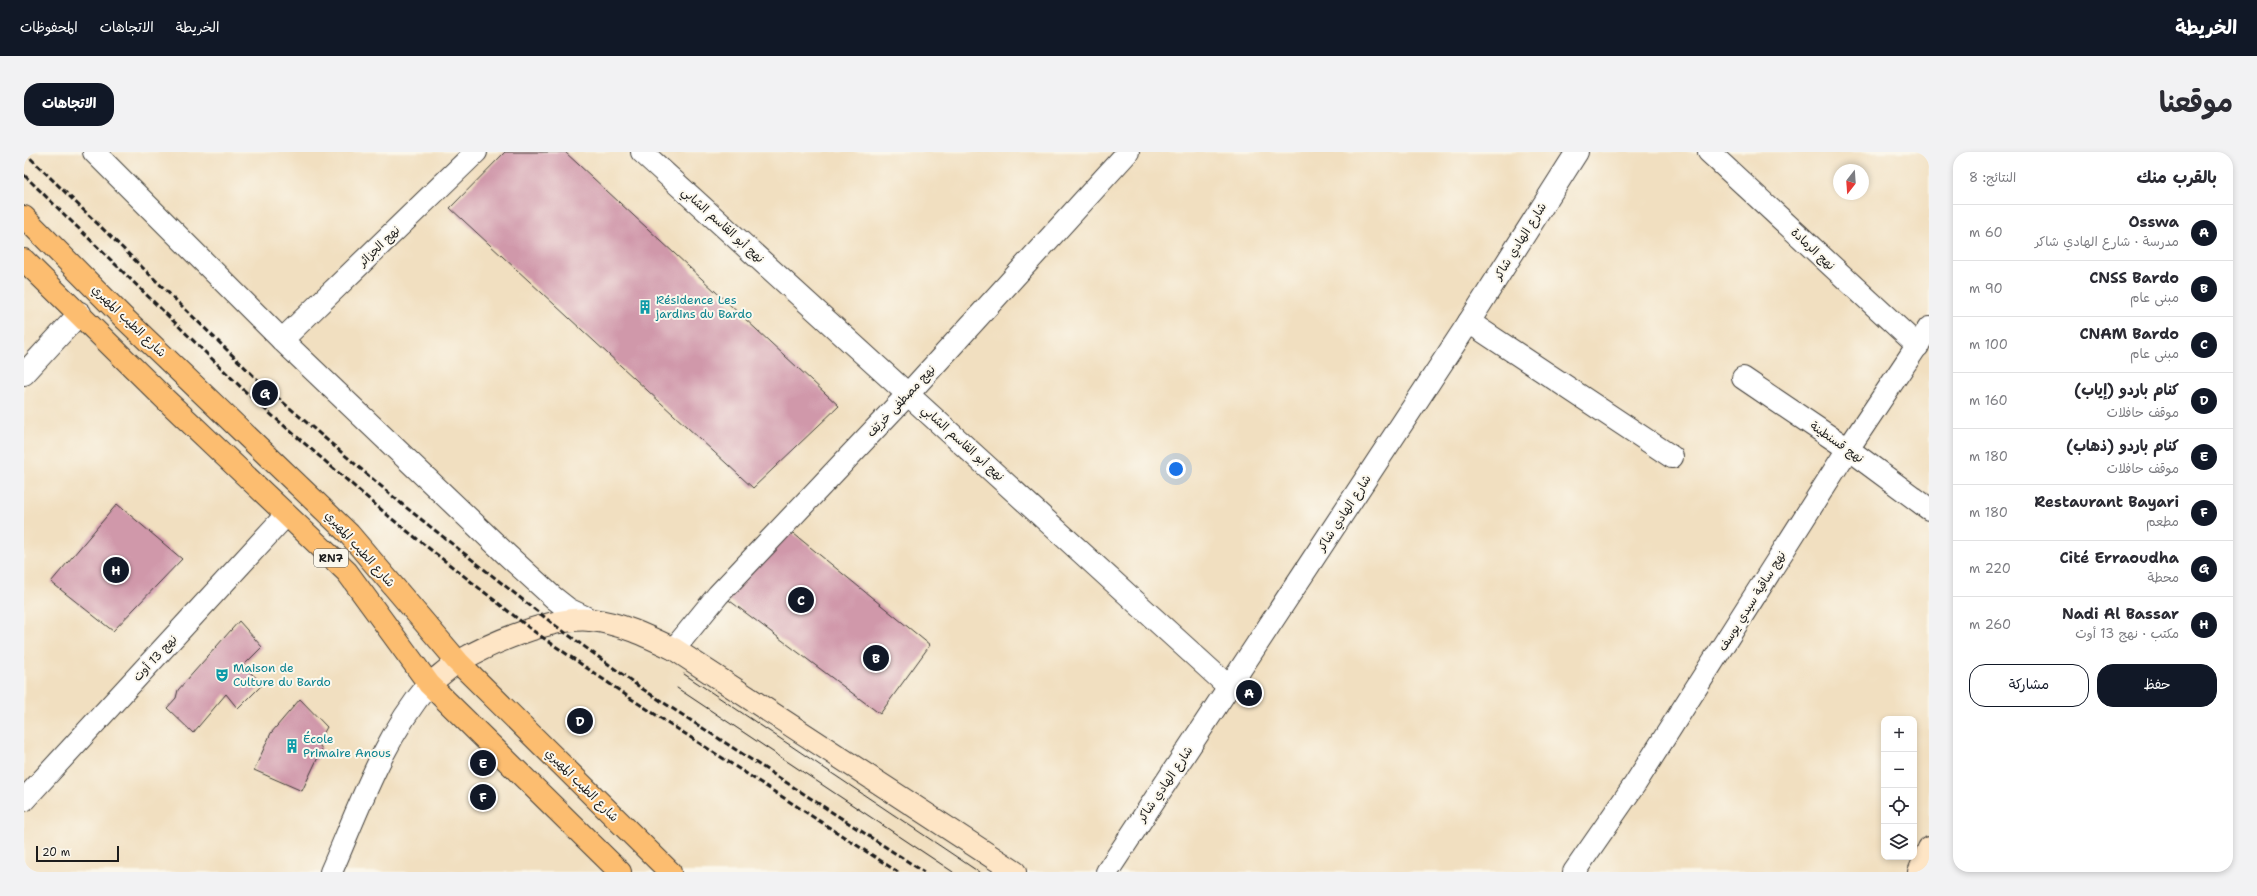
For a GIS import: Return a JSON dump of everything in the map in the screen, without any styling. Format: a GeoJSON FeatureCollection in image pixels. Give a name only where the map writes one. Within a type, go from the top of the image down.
{"type":"FeatureCollection","features":[{"type":"Feature","properties":{"kind":"main road","name":"شارع الطيب المهيري"},"geometry":{"type":"LineString","coordinates":[[24,217],[124,318],[349,534],[458,662],[670,872]]}},
{"type":"Feature","properties":{"kind":"main road","name":"RN7"},"geometry":{"type":"LineString","coordinates":[[24,260],[80,313],[166,400],[347,572],[429,684],[620,872]]}},
{"type":"Feature","properties":{"kind":"main road"},"geometry":{"type":"LineString","coordinates":[[429,684],[458,662],[497,643],[552,623],[591,620],[631,629],[674,649],[1015,872]]}},
{"type":"Feature","properties":{"kind":"main road"},"geometry":{"type":"LineString","coordinates":[[1919,872],[1929,848]]}},
{"type":"Feature","properties":{"kind":"street"},"geometry":{"type":"LineString","coordinates":[[94,152],[282,340],[554,598],[568,609],[591,620]]}},
{"type":"Feature","properties":{"kind":"street","name":"نهج الجزائر"},"geometry":{"type":"LineString","coordinates":[[282,340],[476,152]]}},
{"type":"Feature","properties":{"kind":"street","name":"نهج أبو القاسم الشابي"},"geometry":{"type":"LineString","coordinates":[[642,152],[1229,687]]}},
{"type":"Feature","properties":{"kind":"street","name":"نهج مصطفى خريّف"},"geometry":{"type":"LineString","coordinates":[[674,649],[723,589],[908,394],[1128,152]]}},
{"type":"Feature","properties":{"kind":"street","name":"شارع الهادي شاكر"},"geometry":{"type":"LineString","coordinates":[[1106,872],[1469,322],[1577,152]]}},
{"type":"Feature","properties":{"kind":"street","name":"نهج الرمادة"},"geometry":{"type":"LineString","coordinates":[[1708,152],[1924,337]]}},
{"type":"Feature","properties":{"kind":"street"},"geometry":{"type":"LineString","coordinates":[[24,374],[80,313]]}},
{"type":"Feature","properties":{"kind":"street"},"geometry":{"type":"LineString","coordinates":[[1469,322],[1672,457]]}},
{"type":"Feature","properties":{"kind":"street","name":"نهج ساقية سيدي يوسف"},"geometry":{"type":"LineString","coordinates":[[1574,872],[1635,784],[1848,449],[1924,337]]}},
{"type":"Feature","properties":{"kind":"street","name":"نهج قسنطينة"},"geometry":{"type":"LineString","coordinates":[[1743,378],[1848,449],[1929,508]]}},
{"type":"Feature","properties":{"kind":"street","name":"نهج 13 أوت"},"geometry":{"type":"LineString","coordinates":[[24,800],[286,515]]}},
{"type":"Feature","properties":{"kind":"street"},"geometry":{"type":"LineString","coordinates":[[331,872],[388,745],[403,717],[429,684]]}},
{"type":"Feature","properties":{"kind":"building","name":"Résidence Les jardins du Bardo"},"geometry":{"type":"Polygon","coordinates":[[[505,152],[565,152],[839,406],[753,488],[450,208],[505,152]]]}},
{"type":"Feature","properties":{"kind":"building"},"geometry":{"type":"Polygon","coordinates":[[[117,504],[182,559],[113,631],[51,582],[117,504]]]}},
{"type":"Feature","properties":{"kind":"building"},"geometry":{"type":"Polygon","coordinates":[[[788,529],[930,645],[880,714],[726,598],[788,529]]]}},
{"type":"Feature","properties":{"kind":"building","name":"Maison de Culture du Bardo"},"geometry":{"type":"Polygon","coordinates":[[[239,621],[262,647],[243,666],[263,684],[238,709],[226,694],[193,733],[167,708],[176,698],[178,690],[239,621]]]}},
{"type":"Feature","properties":{"kind":"building","name":"École Primaire Anous"},"geometry":{"type":"Polygon","coordinates":[[[300,699],[327,727],[318,743],[322,749],[302,791],[254,770],[271,733],[300,699]]]}},
{"type":"Feature","properties":{"kind":"tram line"},"geometry":{"type":"LineString","coordinates":[[684,674],[979,872]]}},
{"type":"Feature","properties":{"kind":"tram line"},"geometry":{"type":"LineString","coordinates":[[677,688],[953,872]]}},
{"type":"Feature","properties":{"kind":"railway"},"geometry":{"type":"LineString","coordinates":[[24,152],[264,386],[403,505],[552,623],[641,688],[924,872]]}},
{"type":"Feature","properties":{"kind":"railway"},"geometry":{"type":"LineString","coordinates":[[24,175],[252,398],[392,519],[532,630],[633,700],[898,872]]}},
{"type":"Feature","properties":{"kind":"place","name":"Résidence Les jardins du Bardo"},"geometry":{"type":"Point","coordinates":[645,307]}},
{"type":"Feature","properties":{"kind":"place","name":"Cité Erraoudha"},"geometry":{"type":"Point","coordinates":[265,393]}},
{"type":"Feature","properties":{"kind":"place","name":"Nadi Al Bassar"},"geometry":{"type":"Point","coordinates":[116,570]}},
{"type":"Feature","properties":{"kind":"place","name":"CNAM Bardo"},"geometry":{"type":"Point","coordinates":[801,600]}},
{"type":"Feature","properties":{"kind":"place","name":"CNSS Bardo"},"geometry":{"type":"Point","coordinates":[876,658]}},
{"type":"Feature","properties":{"kind":"place","name":"Maison de Culture du Bardo"},"geometry":{"type":"Point","coordinates":[222,675]}},
{"type":"Feature","properties":{"kind":"place","name":"Osswa"},"geometry":{"type":"Point","coordinates":[1249,693]}},
{"type":"Feature","properties":{"kind":"place","name":"كنام باردو (إياب)"},"geometry":{"type":"Point","coordinates":[580,721]}},
{"type":"Feature","properties":{"kind":"place","name":"École Primaire Anous"},"geometry":{"type":"Point","coordinates":[292,746]}},
{"type":"Feature","properties":{"kind":"place","name":"كنام باردو (ذهاب)"},"geometry":{"type":"Point","coordinates":[483,763]}},
{"type":"Feature","properties":{"kind":"place","name":"Restaurant Bayari"},"geometry":{"type":"Point","coordinates":[483,797]}}]}
